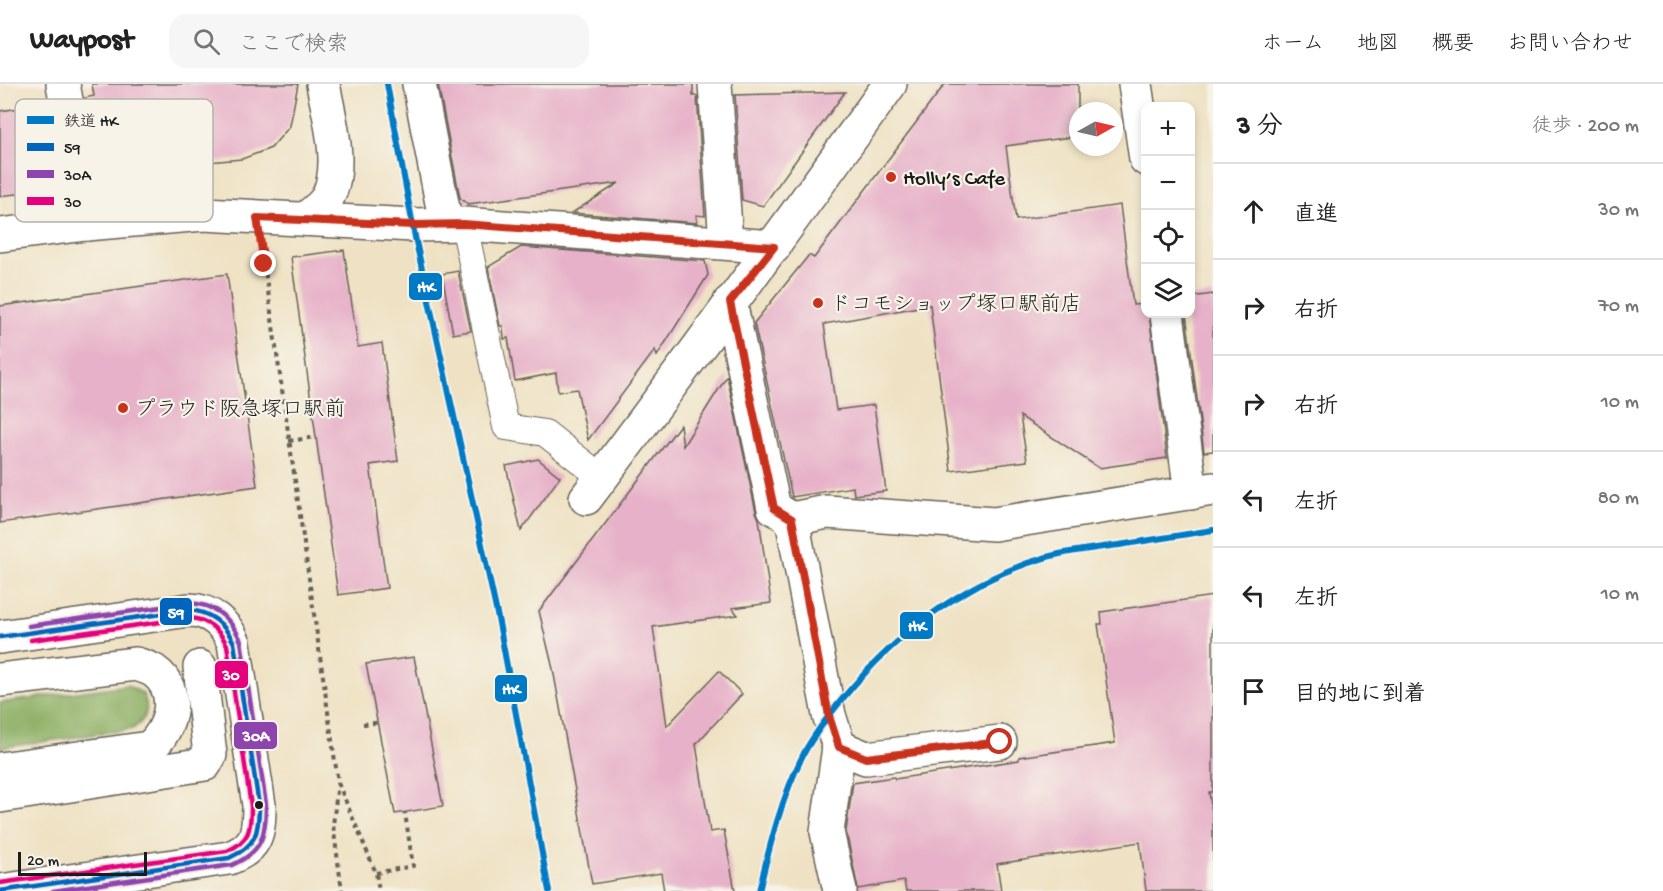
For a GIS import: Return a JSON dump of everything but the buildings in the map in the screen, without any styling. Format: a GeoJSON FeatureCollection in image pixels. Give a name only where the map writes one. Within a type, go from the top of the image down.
{"type":"FeatureCollection","features":[{"type":"Feature","properties":{"kind":"street"},"geometry":{"type":"LineString","coordinates":[[63,84],[66,99]]}},
{"type":"Feature","properties":{"kind":"street"},"geometry":{"type":"LineString","coordinates":[[305,219],[327,198],[336,159],[323,84]]}},
{"type":"Feature","properties":{"kind":"street"},"geometry":{"type":"LineString","coordinates":[[419,84],[455,224]]}},
{"type":"Feature","properties":{"kind":"street"},"geometry":{"type":"LineString","coordinates":[[715,84],[726,242]]}},
{"type":"Feature","properties":{"kind":"street"},"geometry":{"type":"LineString","coordinates":[[594,488],[730,302],[774,247],[890,84]]}},
{"type":"Feature","properties":{"kind":"street"},"geometry":{"type":"LineString","coordinates":[[1135,84],[1146,156]]}},
{"type":"Feature","properties":{"kind":"street"},"geometry":{"type":"LineString","coordinates":[[213,215],[413,225],[455,224],[774,247]]}},
{"type":"Feature","properties":{"kind":"street"},"geometry":{"type":"LineString","coordinates":[[0,235],[110,222]]}},
{"type":"Feature","properties":{"kind":"street"},"geometry":{"type":"LineString","coordinates":[[730,302],[774,508],[792,519],[827,512],[994,524],[1202,491],[1168,318]]}},
{"type":"Feature","properties":{"kind":"street"},"geometry":{"type":"LineString","coordinates":[[792,519],[829,716],[839,747],[827,832],[840,891]]}},
{"type":"Feature","properties":{"kind":"street"},"geometry":{"type":"LineString","coordinates":[[0,637],[189,610],[198,610],[220,621],[229,630],[234,643],[259,805],[259,825],[255,838],[242,854],[228,858],[0,891]]}},
{"type":"Feature","properties":{"kind":"street"},"geometry":{"type":"LineString","coordinates":[[0,680],[136,664],[153,670],[164,681],[170,706],[169,720],[164,732],[148,748],[0,769]]}},
{"type":"Feature","properties":{"kind":"street"},"geometry":{"type":"LineString","coordinates":[[0,796],[205,764],[210,755],[200,667]]}},
{"type":"Feature","properties":{"kind":"street"},"geometry":{"type":"LineString","coordinates":[[839,747],[866,758],[1000,742]]}},
{"type":"Feature","properties":{"kind":"lane"},"geometry":{"type":"LineString","coordinates":[[455,224],[506,427],[545,433],[594,488]]}},
{"type":"Feature","properties":{"kind":"path"},"geometry":{"type":"LineString","coordinates":[[257,218],[338,782],[376,873],[379,891]]}},
{"type":"Feature","properties":{"kind":"path"},"geometry":{"type":"LineString","coordinates":[[289,441],[316,438]]}},
{"type":"Feature","properties":{"kind":"path"},"geometry":{"type":"LineString","coordinates":[[363,724],[377,723]]}},
{"type":"Feature","properties":{"kind":"path"},"geometry":{"type":"LineString","coordinates":[[338,782],[333,825],[342,891]]}},
{"type":"Feature","properties":{"kind":"path"},"geometry":{"type":"LineString","coordinates":[[376,873],[413,866],[405,813]]}},
{"type":"Feature","properties":{"kind":"green space"},"geometry":{"type":"Polygon","coordinates":[[[127,685],[142,693],[146,704],[144,718],[132,729],[0,748],[0,703],[127,685]]]}},
{"type":"Feature","properties":{"kind":"rail line","name":"HK"},"geometry":{"type":"LineString","coordinates":[[387,84],[415,237],[499,623],[549,891]]}},
{"type":"Feature","properties":{"kind":"rail line","name":"HK"},"geometry":{"type":"LineString","coordinates":[[759,891],[783,803],[808,746],[833,711],[865,674],[910,631],[961,595],[1017,567],[1065,553],[1213,530]]}},
{"type":"Feature","properties":{"kind":"transit line","name":"30A"},"geometry":{"type":"LineString","coordinates":[[29,626],[189,603],[206,606],[221,614],[227,619],[241,641],[266,804],[265,825],[260,842],[250,854],[232,865],[53,891]]}},
{"type":"Feature","properties":{"kind":"transit line","name":"59"},"geometry":{"type":"LineString","coordinates":[[0,637],[189,610],[211,616],[222,625],[234,643],[259,805],[257,831],[254,838],[245,849],[229,858],[0,891]]}},
{"type":"Feature","properties":{"kind":"transit line","name":"30"},"geometry":{"type":"LineString","coordinates":[[0,883],[227,851],[245,838],[250,821],[251,806],[227,645],[212,626],[201,620],[189,618],[31,640]]}},
{"type":"Feature","properties":{"kind":"place","name":"Holly’s Cafe"},"geometry":{"type":"Point","coordinates":[891,177]}},
{"type":"Feature","properties":{"kind":"place","name":"ドコモショップ塚口駅前店"},"geometry":{"type":"Point","coordinates":[818,303]}},
{"type":"Feature","properties":{"kind":"place","name":"プラウド阪急塚口駅前"},"geometry":{"type":"Point","coordinates":[123,408]}},
{"type":"Feature","properties":{"kind":"route"},"geometry":{"type":"LineString","coordinates":[[264,264],[257,218],[413,225],[464,224],[774,247],[730,302],[774,508],[792,519],[829,716],[839,747],[866,758],[1000,742]]}}]}
